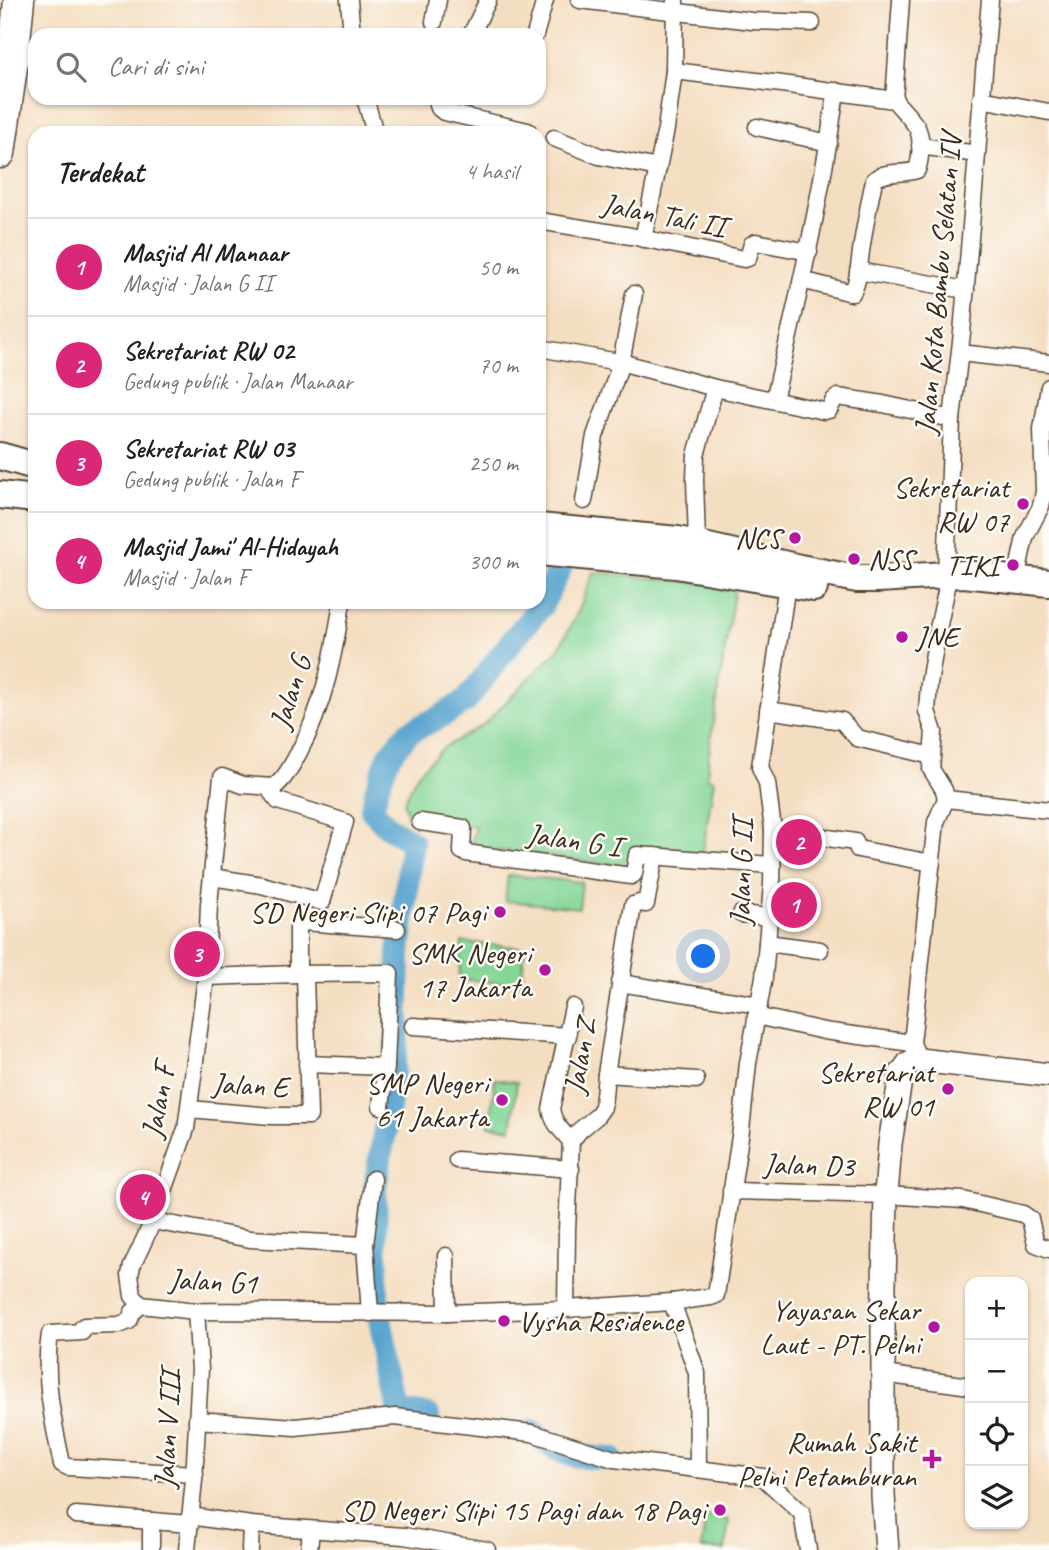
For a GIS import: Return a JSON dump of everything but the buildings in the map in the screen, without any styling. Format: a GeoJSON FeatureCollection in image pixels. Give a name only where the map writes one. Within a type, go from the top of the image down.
{"type":"FeatureCollection","features":[{"type":"Feature","properties":{"kind":"highway"},"geometry":{"type":"LineString","coordinates":[[0,153],[19,0]]}},
{"type":"Feature","properties":{"kind":"main road"},"geometry":{"type":"LineString","coordinates":[[1,464],[28,466]]}},
{"type":"Feature","properties":{"kind":"main road"},"geometry":{"type":"LineString","coordinates":[[1,464],[28,480]]}},
{"type":"Feature","properties":{"kind":"main road"},"geometry":{"type":"LineString","coordinates":[[0,507],[28,501]]}},
{"type":"Feature","properties":{"kind":"main road"},"geometry":{"type":"LineString","coordinates":[[0,507],[28,513]]}},
{"type":"Feature","properties":{"kind":"main road"},"geometry":{"type":"LineString","coordinates":[[546,528],[697,543],[857,579],[946,580],[1049,596]]}},
{"type":"Feature","properties":{"kind":"main road"},"geometry":{"type":"LineString","coordinates":[[546,553],[676,565],[787,584],[856,592],[946,580],[964,574],[1049,583]]}},
{"type":"Feature","properties":{"kind":"street"},"geometry":{"type":"LineString","coordinates":[[349,0],[351,28]]}},
{"type":"Feature","properties":{"kind":"street"},"geometry":{"type":"LineString","coordinates":[[434,22],[438,0]]}},
{"type":"Feature","properties":{"kind":"street"},"geometry":{"type":"LineString","coordinates":[[474,28],[488,0]]}},
{"type":"Feature","properties":{"kind":"street"},"geometry":{"type":"LineString","coordinates":[[537,28],[545,0]]}},
{"type":"Feature","properties":{"kind":"street"},"geometry":{"type":"LineString","coordinates":[[580,0],[675,6],[752,21],[812,23]]}},
{"type":"Feature","properties":{"kind":"street"},"geometry":{"type":"LineString","coordinates":[[894,100],[901,0]]}},
{"type":"Feature","properties":{"kind":"street","name":"Jalan Kota Bambu Selatan IV"},"geometry":{"type":"LineString","coordinates":[[946,799],[932,769],[934,733],[927,711],[946,580],[952,419],[966,290],[990,0]]}},
{"type":"Feature","properties":{"kind":"street"},"geometry":{"type":"LineString","coordinates":[[643,239],[677,71],[675,6]]}},
{"type":"Feature","properties":{"kind":"street"},"geometry":{"type":"LineString","coordinates":[[677,71],[894,100],[916,126],[920,146],[917,170],[910,173],[883,174],[874,180],[852,293],[803,280]]}},
{"type":"Feature","properties":{"kind":"street"},"geometry":{"type":"LineString","coordinates":[[774,400],[809,252],[836,91]]}},
{"type":"Feature","properties":{"kind":"street"},"geometry":{"type":"LineString","coordinates":[[981,99],[1049,112]]}},
{"type":"Feature","properties":{"kind":"street"},"geometry":{"type":"LineString","coordinates":[[367,105],[373,126]]}},
{"type":"Feature","properties":{"kind":"street"},"geometry":{"type":"LineString","coordinates":[[438,105],[444,112],[491,126]]}},
{"type":"Feature","properties":{"kind":"street"},"geometry":{"type":"LineString","coordinates":[[757,127],[829,143]]}},
{"type":"Feature","properties":{"kind":"street"},"geometry":{"type":"LineString","coordinates":[[554,138],[599,156],[658,168]]}},
{"type":"Feature","properties":{"kind":"street"},"geometry":{"type":"LineString","coordinates":[[920,146],[977,154]]}},
{"type":"Feature","properties":{"kind":"street","name":"Jalan Tali II"},"geometry":{"type":"LineString","coordinates":[[546,222],[744,259],[748,258],[752,244],[756,242],[809,252]]}},
{"type":"Feature","properties":{"kind":"street"},"geometry":{"type":"LineString","coordinates":[[858,271],[966,290]]}},
{"type":"Feature","properties":{"kind":"street"},"geometry":{"type":"LineString","coordinates":[[584,501],[595,436],[621,363],[634,294]]}},
{"type":"Feature","properties":{"kind":"street"},"geometry":{"type":"LineString","coordinates":[[546,349],[621,363],[715,388],[824,411],[829,410],[838,397],[952,419]]}},
{"type":"Feature","properties":{"kind":"street"},"geometry":{"type":"LineString","coordinates":[[960,353],[1049,363]]}},
{"type":"Feature","properties":{"kind":"street"},"geometry":{"type":"LineString","coordinates":[[1016,579],[1026,537],[1041,506],[1046,448],[1042,429],[1049,387]]}},
{"type":"Feature","properties":{"kind":"street"},"geometry":{"type":"LineString","coordinates":[[697,543],[695,455],[715,388]]}},
{"type":"Feature","properties":{"kind":"street","name":"Jalan G II"},"geometry":{"type":"LineString","coordinates":[[672,1303],[714,1296],[718,1287],[748,1063],[764,977],[774,830],[767,783],[760,767],[787,584]]}},
{"type":"Feature","properties":{"kind":"street","name":"Jalan G"},"geometry":{"type":"LineString","coordinates":[[270,787],[287,764],[309,721],[335,609]]}},
{"type":"Feature","properties":{"kind":"street","name":"Jalan G"},"geometry":{"type":"LineString","coordinates":[[270,787],[276,787],[291,768],[318,711],[341,609]]}},
{"type":"Feature","properties":{"kind":"street"},"geometry":{"type":"LineString","coordinates":[[768,710],[842,721],[857,738],[933,756]]}},
{"type":"Feature","properties":{"kind":"street","name":"Jalan F"},"geometry":{"type":"LineString","coordinates":[[153,1221],[186,1129],[206,977],[222,776],[243,785],[270,787]]}},
{"type":"Feature","properties":{"kind":"street"},"geometry":{"type":"LineString","coordinates":[[212,877],[262,885],[322,902],[345,822],[278,801],[270,787]]}},
{"type":"Feature","properties":{"kind":"street"},"geometry":{"type":"LineString","coordinates":[[887,1550],[883,1494],[886,1195],[890,1144],[901,1074],[915,1052],[936,822],[946,799],[1049,810]]}},
{"type":"Feature","properties":{"kind":"street","name":"Jalan G I"},"geometry":{"type":"LineString","coordinates":[[420,822],[463,828],[462,851],[466,853],[631,876],[634,874],[638,855],[772,865]]}},
{"type":"Feature","properties":{"kind":"street"},"geometry":{"type":"LineString","coordinates":[[774,830],[822,835],[855,842],[858,849],[932,863]]}},
{"type":"Feature","properties":{"kind":"street","name":"Jalan Z"},"geometry":{"type":"LineString","coordinates":[[571,1141],[603,1107],[633,905],[646,904],[655,856]]}},
{"type":"Feature","properties":{"kind":"street"},"geometry":{"type":"LineString","coordinates":[[741,914],[769,917]]}},
{"type":"Feature","properties":{"kind":"street"},"geometry":{"type":"LineString","coordinates":[[386,1067],[307,1064],[298,928],[303,922],[397,929]]}},
{"type":"Feature","properties":{"kind":"street"},"geometry":{"type":"LineString","coordinates":[[767,943],[820,950]]}},
{"type":"Feature","properties":{"kind":"street"},"geometry":{"type":"LineString","coordinates":[[206,977],[390,973],[386,1067],[381,1106]]}},
{"type":"Feature","properties":{"kind":"street"},"geometry":{"type":"LineString","coordinates":[[620,983],[757,1010],[824,1031],[915,1052],[1049,1075]]}},
{"type":"Feature","properties":{"kind":"street"},"geometry":{"type":"LineString","coordinates":[[566,1309],[571,1141],[555,1123],[551,1109],[573,1007]]}},
{"type":"Feature","properties":{"kind":"street"},"geometry":{"type":"LineString","coordinates":[[413,1026],[568,1036]]}},
{"type":"Feature","properties":{"kind":"street","name":"Jalan E"},"geometry":{"type":"LineString","coordinates":[[189,1109],[271,1116],[309,1116],[307,1064]]}},
{"type":"Feature","properties":{"kind":"street"},"geometry":{"type":"LineString","coordinates":[[606,1073],[696,1080]]}},
{"type":"Feature","properties":{"kind":"street"},"geometry":{"type":"LineString","coordinates":[[457,1160],[571,1168]]}},
{"type":"Feature","properties":{"kind":"street"},"geometry":{"type":"LineString","coordinates":[[373,1179],[365,1245],[376,1312],[447,1313],[672,1303],[698,1373],[698,1469]]}},
{"type":"Feature","properties":{"kind":"street","name":"Jalan D3"},"geometry":{"type":"LineString","coordinates":[[731,1191],[963,1200],[1023,1214],[1030,1219],[1036,1244],[1049,1249]]}},
{"type":"Feature","properties":{"kind":"street"},"geometry":{"type":"LineString","coordinates":[[153,1221],[250,1239],[365,1245]]}},
{"type":"Feature","properties":{"kind":"street","name":"Jalan G1"},"geometry":{"type":"LineString","coordinates":[[153,1221],[130,1275],[133,1296],[141,1305],[196,1311],[376,1312]]}},
{"type":"Feature","properties":{"kind":"street"},"geometry":{"type":"LineString","coordinates":[[446,1256],[447,1313]]}},
{"type":"Feature","properties":{"kind":"street"},"geometry":{"type":"LineString","coordinates":[[141,1305],[133,1312],[129,1321],[119,1325],[84,1326],[82,1332],[50,1334],[46,1359],[53,1426],[62,1464],[68,1467],[195,1474]]}},
{"type":"Feature","properties":{"kind":"street","name":"Jalan V III"},"geometry":{"type":"LineString","coordinates":[[187,1550],[195,1474],[200,1369],[196,1311]]}},
{"type":"Feature","properties":{"kind":"street"},"geometry":{"type":"LineString","coordinates":[[883,1374],[965,1386]]}},
{"type":"Feature","properties":{"kind":"street"},"geometry":{"type":"LineString","coordinates":[[197,1420],[295,1426],[395,1417],[537,1434],[614,1459],[763,1477],[802,1513],[808,1550]]}},
{"type":"Feature","properties":{"kind":"street"},"geometry":{"type":"LineString","coordinates":[[76,1515],[151,1521],[190,1520],[404,1536],[487,1550]]}},
{"type":"Feature","properties":{"kind":"street"},"geometry":{"type":"LineString","coordinates":[[151,1521],[152,1550]]}},
{"type":"Feature","properties":{"kind":"street"},"geometry":{"type":"LineString","coordinates":[[250,1550],[251,1525]]}},
{"type":"Feature","properties":{"kind":"street"},"geometry":{"type":"LineString","coordinates":[[309,1550],[311,1530]]}},
{"type":"Feature","properties":{"kind":"green space"},"geometry":{"type":"Polygon","coordinates":[[[593,572],[735,587],[710,744],[707,777],[714,780],[702,856],[633,847],[631,867],[471,847],[475,826],[408,818],[404,802],[417,774],[443,748],[483,725],[558,650],[579,610],[593,572]]]}},
{"type":"Feature","properties":{"kind":"green space"},"geometry":{"type":"Polygon","coordinates":[[[508,875],[582,882],[579,908],[505,901],[508,875]]]}},
{"type":"Feature","properties":{"kind":"green space"},"geometry":{"type":"Polygon","coordinates":[[[462,942],[525,948],[521,985],[459,979],[462,942]]]}},
{"type":"Feature","properties":{"kind":"green space"},"geometry":{"type":"Polygon","coordinates":[[[495,1079],[517,1082],[511,1129],[489,1126],[495,1079]]]}},
{"type":"Feature","properties":{"kind":"green space"},"geometry":{"type":"Polygon","coordinates":[[[706,1516],[729,1520],[725,1550],[701,1549],[706,1516]]]}},
{"type":"Feature","properties":{"kind":"waterway"},"geometry":{"type":"LineString","coordinates":[[546,597],[560,568]]}},
{"type":"Feature","properties":{"kind":"waterway"},"geometry":{"type":"LineString","coordinates":[[428,1416],[399,1412],[377,1304],[375,1187],[390,1101],[397,1039],[399,952],[412,842],[387,826],[372,810],[389,756],[409,732],[466,701],[539,609]]}},
{"type":"Feature","properties":{"kind":"waterway"},"geometry":{"type":"LineString","coordinates":[[533,1432],[565,1453],[612,1459]]}},
{"type":"Feature","properties":{"kind":"place","name":"Sekretariat RW 07"},"geometry":{"type":"Point","coordinates":[1023,504]}},
{"type":"Feature","properties":{"kind":"place","name":"NCS"},"geometry":{"type":"Point","coordinates":[795,538]}},
{"type":"Feature","properties":{"kind":"place","name":"NSS"},"geometry":{"type":"Point","coordinates":[854,559]}},
{"type":"Feature","properties":{"kind":"place","name":"TIKI"},"geometry":{"type":"Point","coordinates":[1013,565]}},
{"type":"Feature","properties":{"kind":"place","name":"JNE"},"geometry":{"type":"Point","coordinates":[902,637]}},
{"type":"Feature","properties":{"kind":"place","name":"Sekretariat RW 02"},"geometry":{"type":"Point","coordinates":[799,842]}},
{"type":"Feature","properties":{"kind":"place","name":"Masjid Al Manaar"},"geometry":{"type":"Point","coordinates":[794,905]}},
{"type":"Feature","properties":{"kind":"place","name":"SD Negeri Slipi 07 Pagi"},"geometry":{"type":"Point","coordinates":[500,912]}},
{"type":"Feature","properties":{"kind":"place","name":"Sekretariat RW 03"},"geometry":{"type":"Point","coordinates":[197,954]}},
{"type":"Feature","properties":{"kind":"place","name":"SMK Negeri 17 Jakarta"},"geometry":{"type":"Point","coordinates":[545,970]}},
{"type":"Feature","properties":{"kind":"place","name":"Sekretariat RW 01"},"geometry":{"type":"Point","coordinates":[948,1089]}},
{"type":"Feature","properties":{"kind":"place","name":"SMP Negeri 61 Jakarta"},"geometry":{"type":"Point","coordinates":[502,1100]}},
{"type":"Feature","properties":{"kind":"place","name":"Masjid Jami' Al-Hidayah"},"geometry":{"type":"Point","coordinates":[143,1197]}},
{"type":"Feature","properties":{"kind":"place","name":"Vysha Residence"},"geometry":{"type":"Point","coordinates":[504,1321]}},
{"type":"Feature","properties":{"kind":"place","name":"Yayasan Sekar Laut - PT. Pelni"},"geometry":{"type":"Point","coordinates":[934,1327]}},
{"type":"Feature","properties":{"kind":"place","name":"Rumah Sakit Pelni Petamburan"},"geometry":{"type":"Point","coordinates":[932,1459]}},
{"type":"Feature","properties":{"kind":"place","name":"SD Negeri Slipi 15 Pagi dan 18 Pagi"},"geometry":{"type":"Point","coordinates":[720,1510]}}]}
